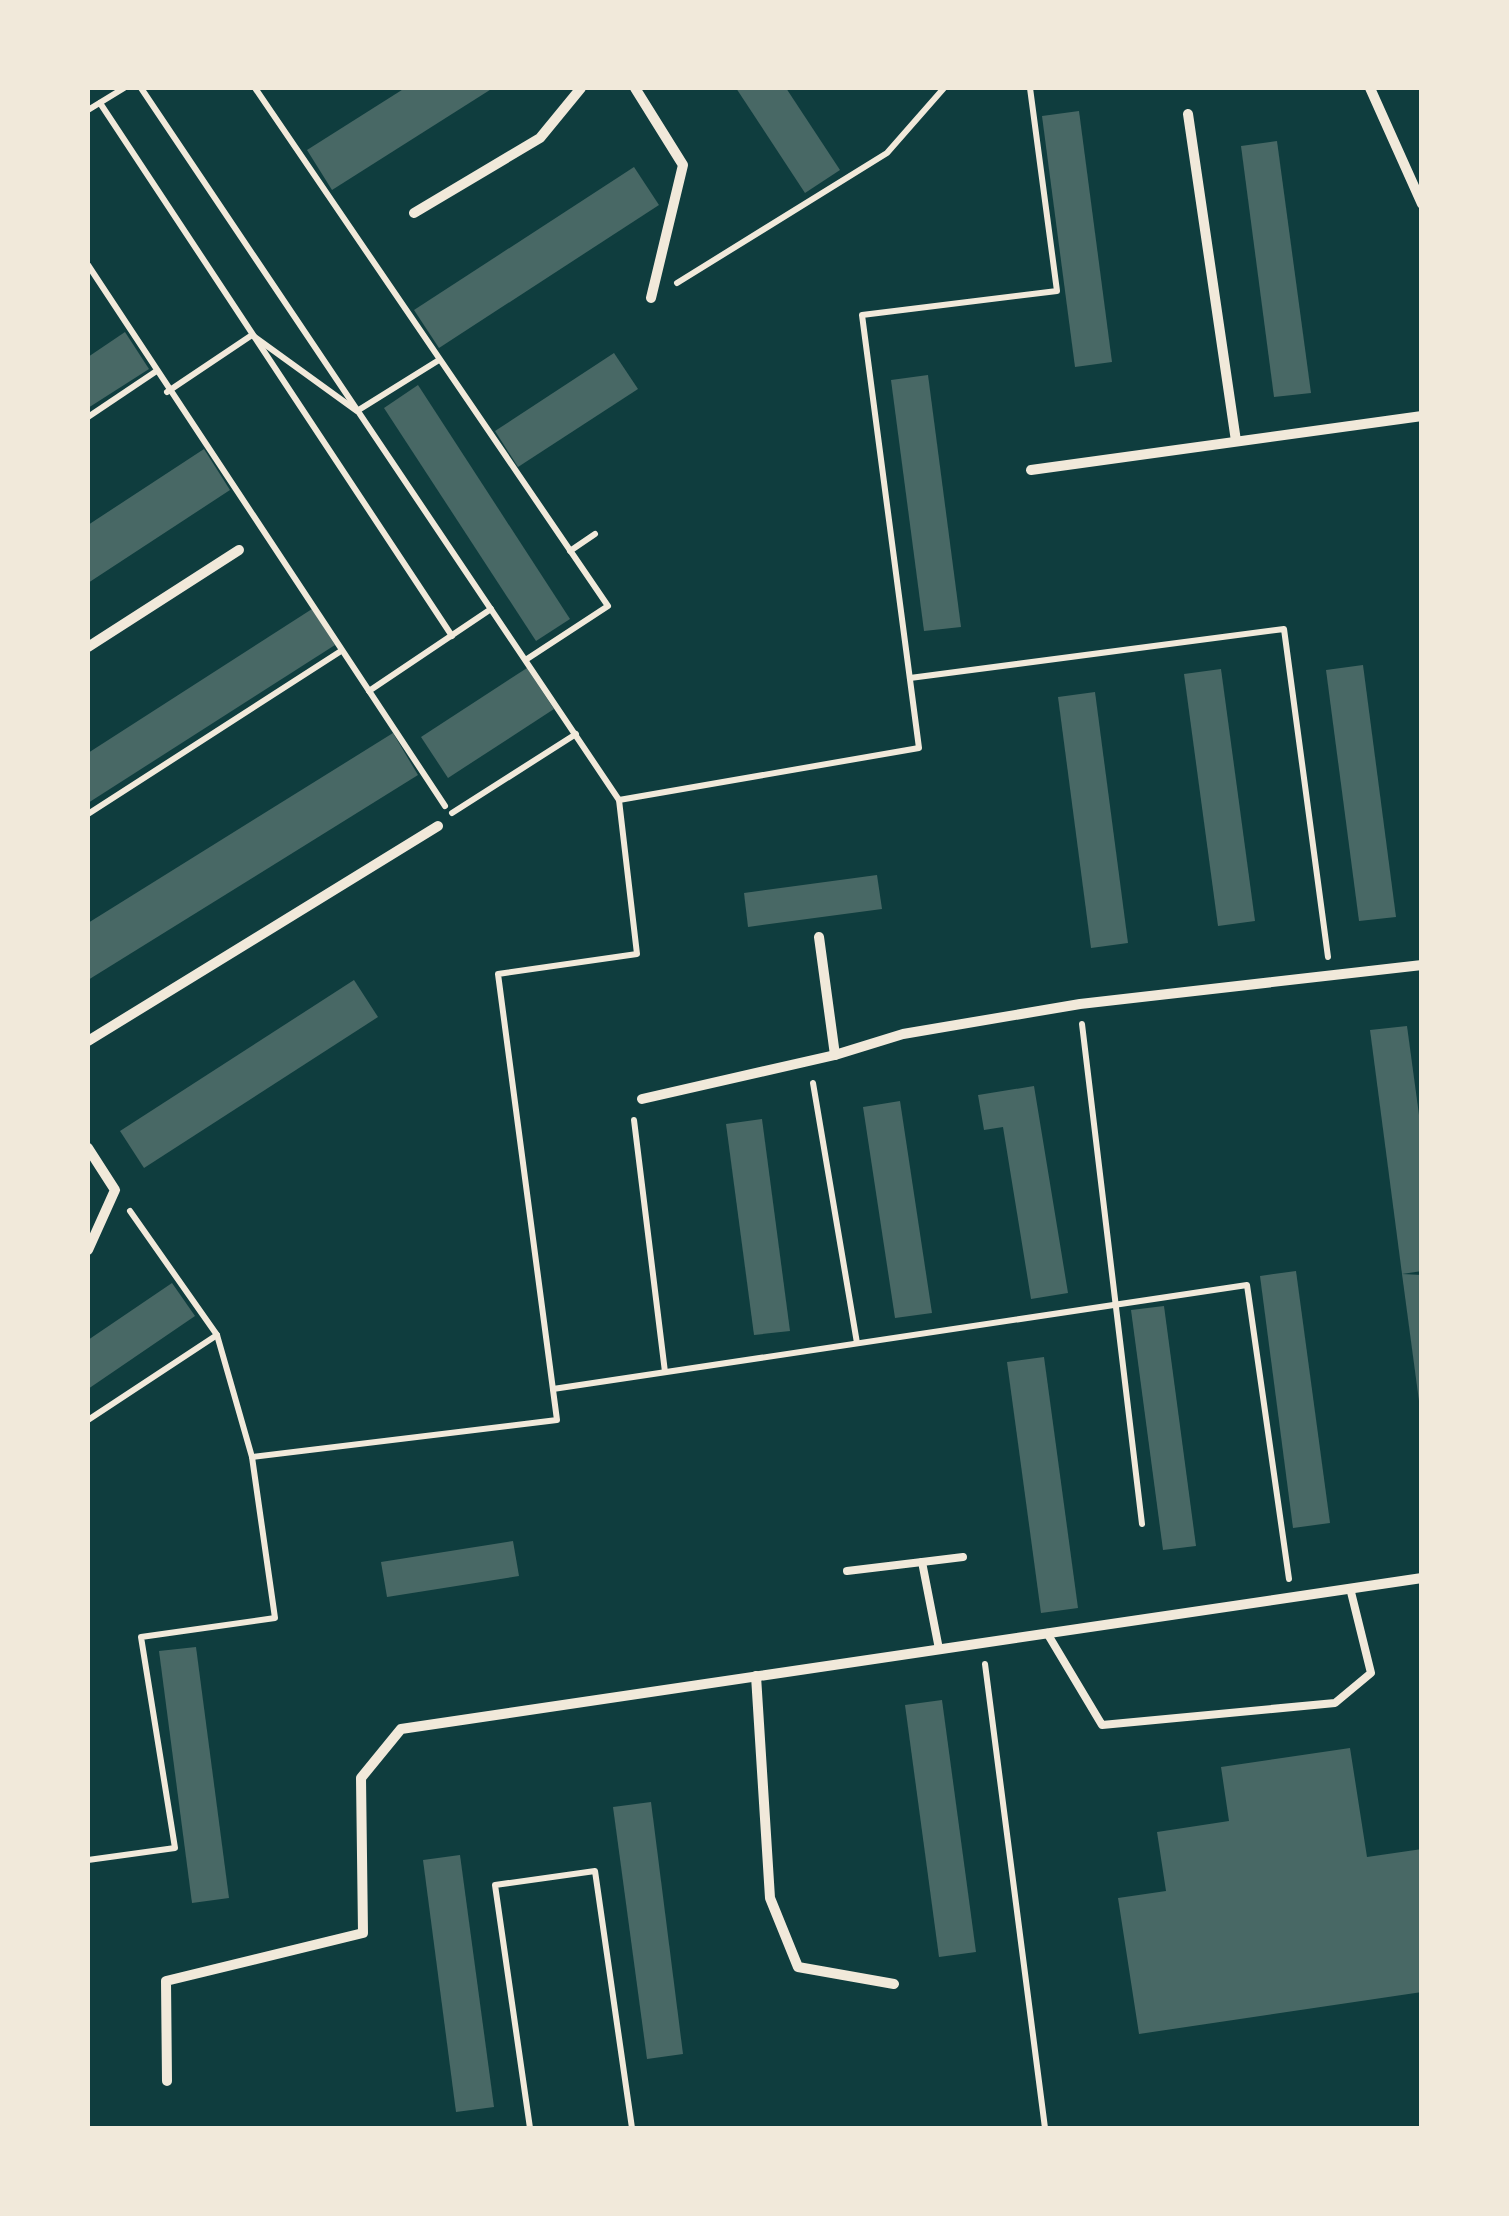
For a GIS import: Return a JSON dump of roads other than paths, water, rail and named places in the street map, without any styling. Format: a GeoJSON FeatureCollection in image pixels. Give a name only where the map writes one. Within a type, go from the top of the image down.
{"type":"FeatureCollection","features":[{"type":"Feature","properties":{"kind":"street"},"geometry":{"type":"LineString","coordinates":[[414,213],[540,138],[580,88]]}},
{"type":"Feature","properties":{"kind":"street"},"geometry":{"type":"LineString","coordinates":[[635,88],[683,165],[651,298]]}},
{"type":"Feature","properties":{"kind":"street"},"geometry":{"type":"LineString","coordinates":[[1370,88],[1422,204]]}},
{"type":"Feature","properties":{"kind":"street"},"geometry":{"type":"LineString","coordinates":[[1188,114],[1236,441]]}},
{"type":"Feature","properties":{"kind":"street"},"geometry":{"type":"LineString","coordinates":[[1031,470],[1422,416]]}},
{"type":"Feature","properties":{"kind":"street"},"geometry":{"type":"LineString","coordinates":[[88,647],[239,550]]}},
{"type":"Feature","properties":{"kind":"street"},"geometry":{"type":"LineString","coordinates":[[88,1042],[438,826]]}},
{"type":"Feature","properties":{"kind":"street"},"geometry":{"type":"LineString","coordinates":[[818,937],[835,1056]]}},
{"type":"Feature","properties":{"kind":"street"},"geometry":{"type":"LineString","coordinates":[[642,1099],[835,1056],[903,1034],[1080,1004],[1422,965]]}},
{"type":"Feature","properties":{"kind":"street"},"geometry":{"type":"LineString","coordinates":[[88,1148],[115,1190],[88,1250]]}},
{"type":"Feature","properties":{"kind":"street"},"geometry":{"type":"LineString","coordinates":[[167,2081],[166,1981],[363,1933],[360,1778],[401,1729],[1422,1578]]}},
{"type":"Feature","properties":{"kind":"street"},"geometry":{"type":"LineString","coordinates":[[756,1676],[770,1898],[798,1966],[894,1984]]}},
{"type":"Feature","properties":{"kind":"lane"},"geometry":{"type":"LineString","coordinates":[[847,1571],[962,1557]]}},
{"type":"Feature","properties":{"kind":"lane"},"geometry":{"type":"LineString","coordinates":[[922,1562],[939,1648]]}},
{"type":"Feature","properties":{"kind":"lane"},"geometry":{"type":"LineString","coordinates":[[1047,1632],[1102,1725],[1335,1703],[1371,1672],[1350,1588]]}}]}
